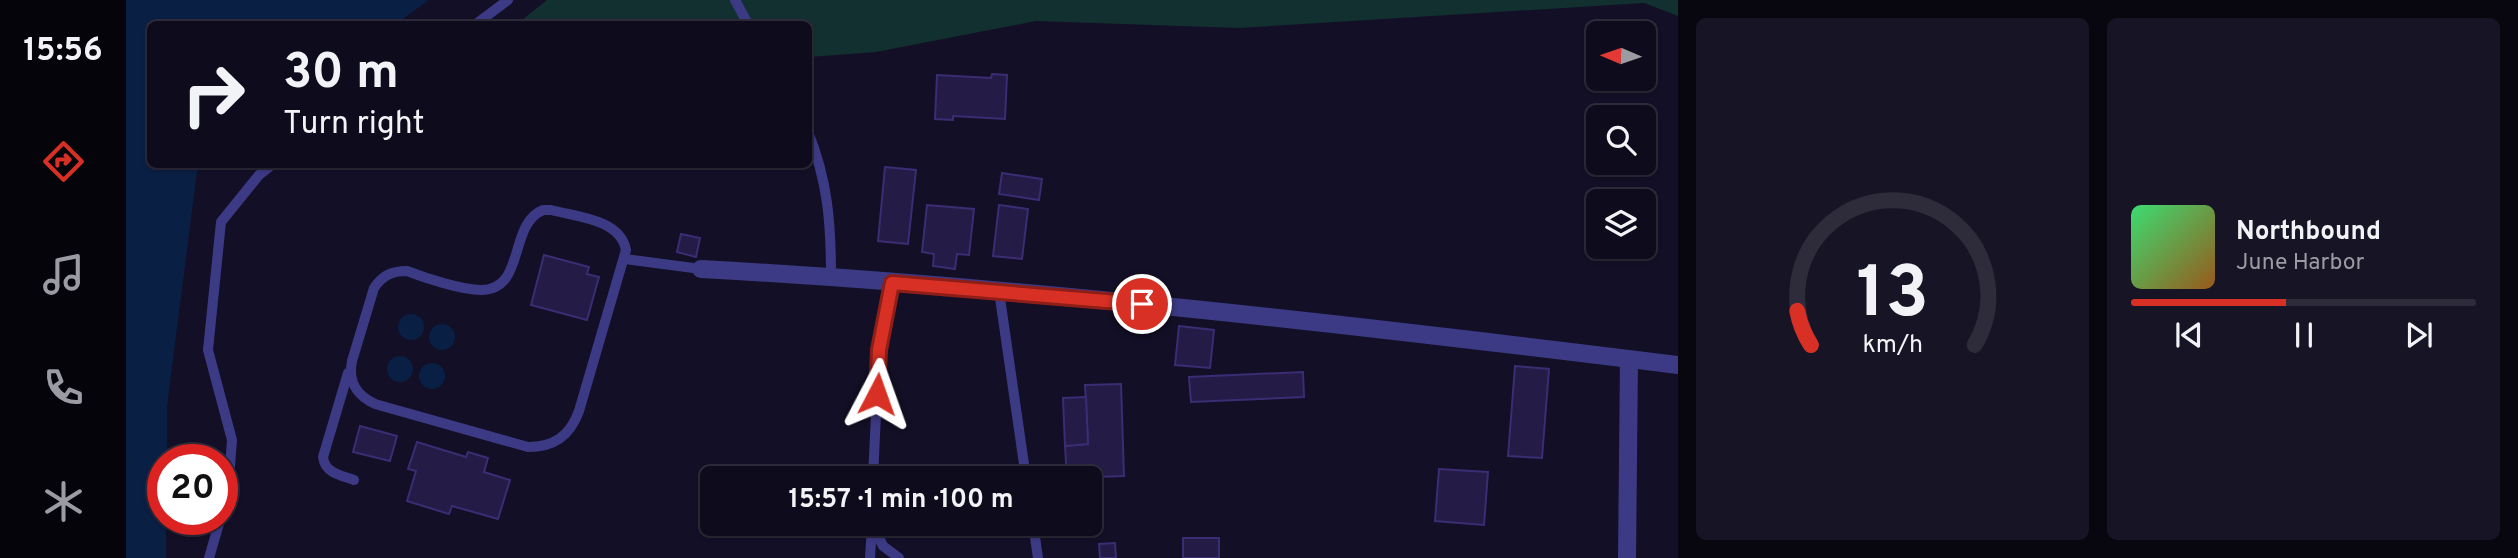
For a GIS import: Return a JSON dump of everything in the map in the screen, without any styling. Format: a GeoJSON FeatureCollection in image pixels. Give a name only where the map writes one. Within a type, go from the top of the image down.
{"type":"FeatureCollection","features":[{"type":"Feature","properties":{"kind":"street"},"geometry":{"type":"LineString","coordinates":[[701,269],[831,276],[1142,304],[1678,365]]}},
{"type":"Feature","properties":{"kind":"street"},"geometry":{"type":"LineString","coordinates":[[1628,558],[1629,359]]}},
{"type":"Feature","properties":{"kind":"lane"},"geometry":{"type":"LineString","coordinates":[[480,21],[508,0]]}},
{"type":"Feature","properties":{"kind":"lane"},"geometry":{"type":"LineString","coordinates":[[735,0],[746,21]]}},
{"type":"Feature","properties":{"kind":"lane"},"geometry":{"type":"LineString","coordinates":[[812,143],[824,176],[831,224],[831,276]]}},
{"type":"Feature","properties":{"kind":"lane"},"geometry":{"type":"LineString","coordinates":[[232,444],[208,350],[221,222],[259,175],[268,168]]}},
{"type":"Feature","properties":{"kind":"lane"},"geometry":{"type":"LineString","coordinates":[[352,361],[350,372],[357,392],[375,404],[528,447],[555,443],[566,435],[574,424],[625,258],[624,242],[614,229],[559,212],[543,210],[530,218],[512,269],[500,284],[492,288],[473,289],[407,271],[397,271],[379,280],[374,288],[323,457],[324,465],[330,471],[354,480]]}},
{"type":"Feature","properties":{"kind":"lane"},"geometry":{"type":"LineString","coordinates":[[625,258],[701,269]]}},
{"type":"Feature","properties":{"kind":"lane"},"geometry":{"type":"LineString","coordinates":[[874,466],[879,350],[892,283]]}},
{"type":"Feature","properties":{"kind":"lane"},"geometry":{"type":"LineString","coordinates":[[999,292],[1024,466]]}},
{"type":"Feature","properties":{"kind":"lane"},"geometry":{"type":"LineString","coordinates":[[209,558],[216,535]]}},
{"type":"Feature","properties":{"kind":"lane"},"geometry":{"type":"LineString","coordinates":[[870,558],[871,536]]}},
{"type":"Feature","properties":{"kind":"lane"},"geometry":{"type":"LineString","coordinates":[[878,536],[883,546],[899,558]]}},
{"type":"Feature","properties":{"kind":"lane"},"geometry":{"type":"LineString","coordinates":[[1035,536],[1038,558]]}},
{"type":"Feature","properties":{"kind":"green space"},"geometry":{"type":"Polygon","coordinates":[[[547,0],[1678,0],[1678,16],[1644,3],[1239,28],[1036,21],[876,52],[812,57],[812,21],[521,21],[547,0]]]}},
{"type":"Feature","properties":{"kind":"water"},"geometry":{"type":"Polygon","coordinates":[[[126,0],[429,0],[400,21],[147,21],[147,168],[202,168],[197,171],[167,407],[167,444],[147,444],[147,535],[166,535],[166,558],[126,558],[126,0]]]}},
{"type":"Feature","properties":{"kind":"water"},"geometry":{"type":"Polygon","coordinates":[[[411,314],[420,318],[424,327],[420,336],[411,340],[402,336],[398,327],[402,318],[411,314]]]}},
{"type":"Feature","properties":{"kind":"water"},"geometry":{"type":"Polygon","coordinates":[[[442,324],[451,328],[455,337],[451,346],[442,350],[433,346],[429,337],[433,328],[442,324]]]}},
{"type":"Feature","properties":{"kind":"water"},"geometry":{"type":"Polygon","coordinates":[[[400,356],[409,360],[413,369],[409,378],[400,382],[391,378],[387,369],[391,360],[400,356]]]}},
{"type":"Feature","properties":{"kind":"water"},"geometry":{"type":"Polygon","coordinates":[[[432,363],[441,367],[445,376],[441,385],[432,389],[423,385],[419,376],[423,367],[432,363]]]}},
{"type":"Feature","properties":{"kind":"building"},"geometry":{"type":"Polygon","coordinates":[[[992,74],[1007,75],[1005,119],[953,116],[953,120],[935,119],[937,75],[991,78],[992,74]]]}},
{"type":"Feature","properties":{"kind":"building"},"geometry":{"type":"Polygon","coordinates":[[[885,167],[916,170],[908,244],[878,241],[885,167]]]}},
{"type":"Feature","properties":{"kind":"building"},"geometry":{"type":"Polygon","coordinates":[[[1002,173],[1042,179],[1039,200],[999,194],[1002,173]]]}},
{"type":"Feature","properties":{"kind":"building"},"geometry":{"type":"Polygon","coordinates":[[[927,205],[974,209],[969,255],[957,254],[955,269],[933,266],[934,254],[922,252],[927,205]]]}},
{"type":"Feature","properties":{"kind":"building"},"geometry":{"type":"Polygon","coordinates":[[[999,205],[1028,209],[1022,259],[993,256],[999,205]]]}},
{"type":"Feature","properties":{"kind":"building"},"geometry":{"type":"Polygon","coordinates":[[[681,234],[700,238],[696,257],[677,252],[681,234]]]}},
{"type":"Feature","properties":{"kind":"building"},"geometry":{"type":"Polygon","coordinates":[[[544,255],[589,267],[587,274],[599,277],[587,320],[531,305],[544,255]]]}},
{"type":"Feature","properties":{"kind":"building"},"geometry":{"type":"Polygon","coordinates":[[[1179,326],[1214,330],[1210,368],[1175,365],[1179,326]]]}},
{"type":"Feature","properties":{"kind":"building"},"geometry":{"type":"Polygon","coordinates":[[[1515,366],[1549,369],[1542,458],[1508,456],[1515,366]]]}},
{"type":"Feature","properties":{"kind":"building"},"geometry":{"type":"Polygon","coordinates":[[[1303,372],[1304,397],[1191,402],[1189,377],[1303,372]]]}},
{"type":"Feature","properties":{"kind":"building"},"geometry":{"type":"Polygon","coordinates":[[[1121,384],[1124,476],[1102,477],[1102,466],[1066,466],[1065,446],[1088,444],[1085,385],[1121,384]]]}},
{"type":"Feature","properties":{"kind":"building"},"geometry":{"type":"Polygon","coordinates":[[[1086,397],[1088,444],[1065,446],[1063,398],[1086,397]]]}},
{"type":"Feature","properties":{"kind":"building"},"geometry":{"type":"Polygon","coordinates":[[[360,426],[397,436],[390,461],[353,452],[360,426]]]}},
{"type":"Feature","properties":{"kind":"building"},"geometry":{"type":"Polygon","coordinates":[[[417,442],[466,457],[468,452],[488,458],[484,472],[510,480],[498,519],[452,506],[449,514],[407,501],[416,471],[408,469],[417,442]]]}},
{"type":"Feature","properties":{"kind":"building"},"geometry":{"type":"Polygon","coordinates":[[[1439,469],[1488,472],[1484,525],[1435,521],[1439,469]]]}},
{"type":"Feature","properties":{"kind":"building"},"geometry":{"type":"Polygon","coordinates":[[[1183,538],[1219,538],[1219,558],[1183,558],[1183,538]]]}},
{"type":"Feature","properties":{"kind":"building"},"geometry":{"type":"Polygon","coordinates":[[[1115,543],[1116,558],[1100,558],[1099,544],[1115,543]]]}},
{"type":"Feature","properties":{"kind":"route"},"geometry":{"type":"LineString","coordinates":[[877,394],[879,350],[892,283],[1142,304]]}}]}
